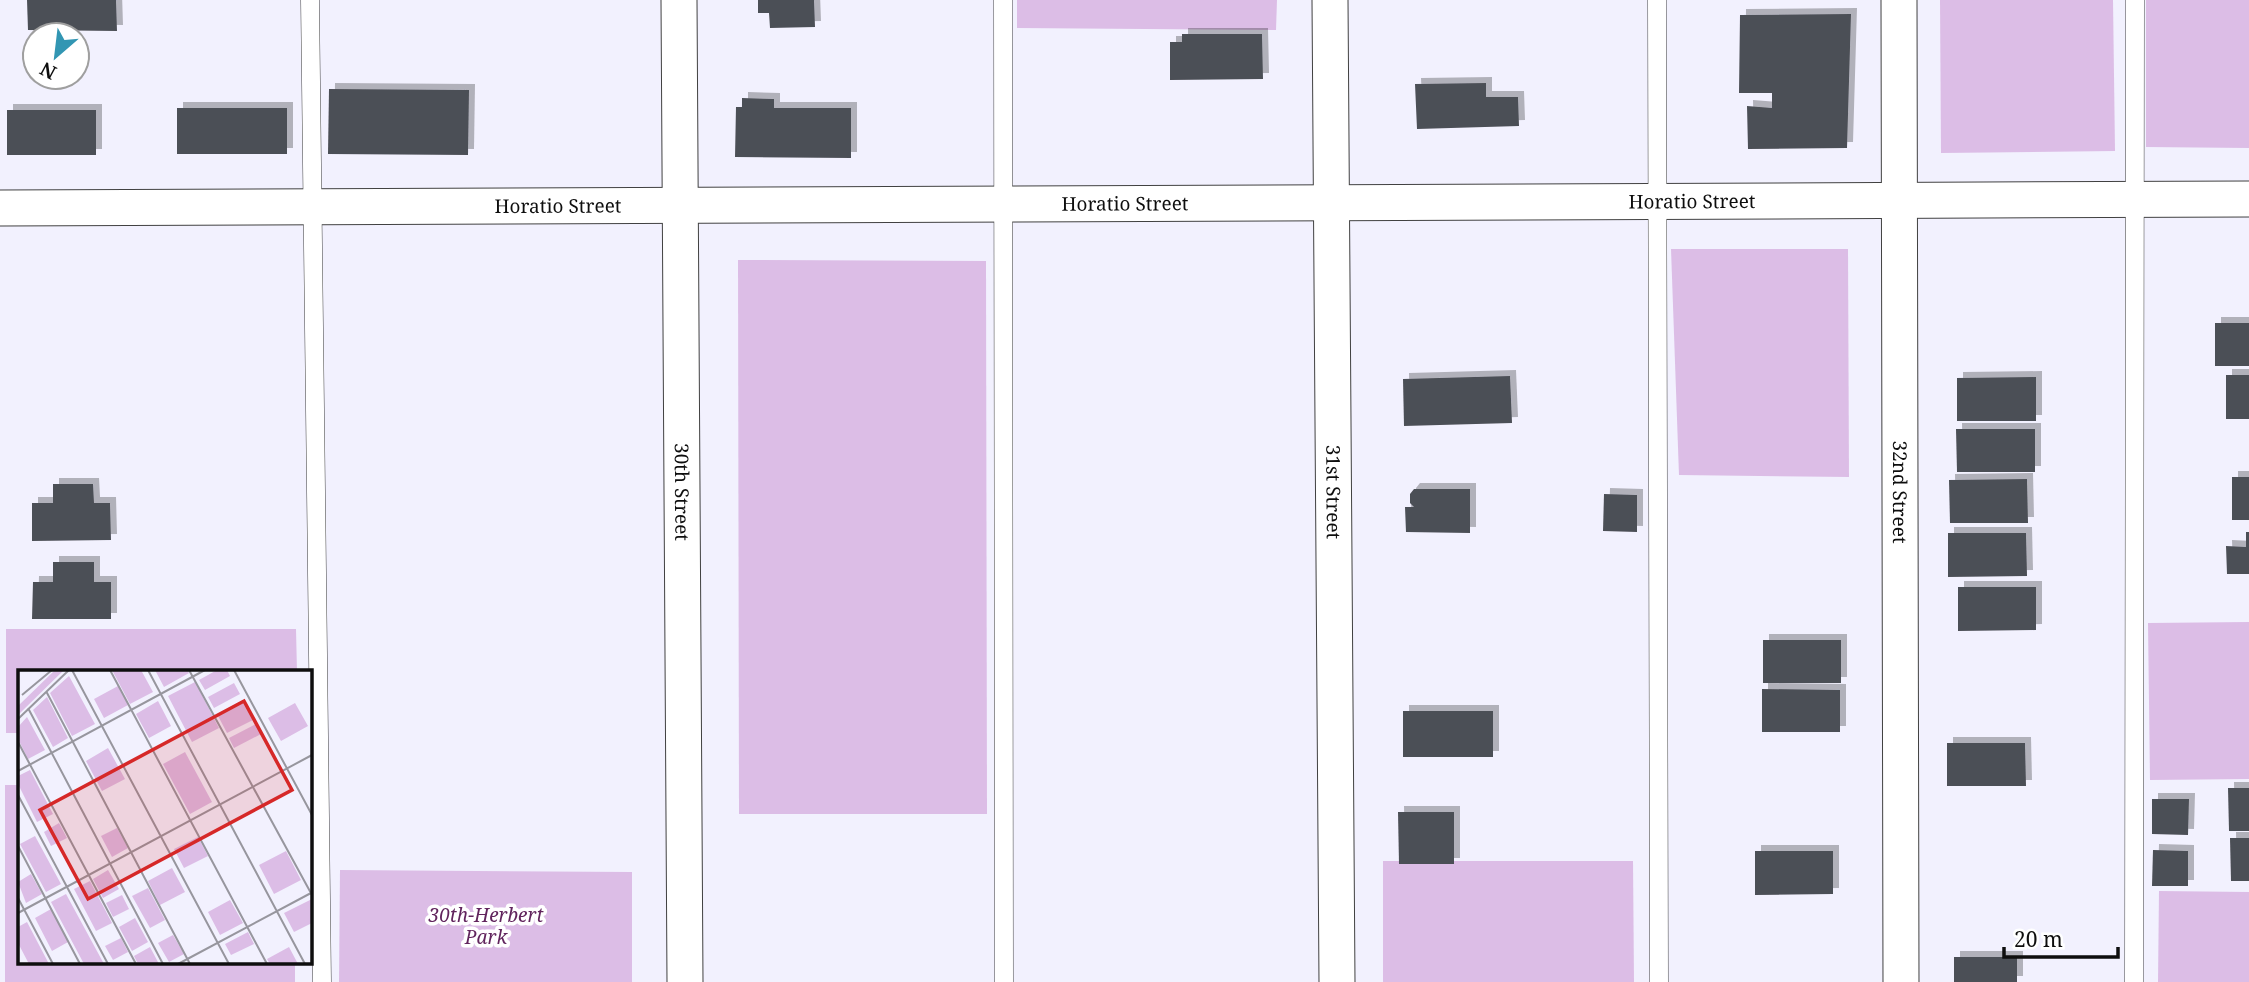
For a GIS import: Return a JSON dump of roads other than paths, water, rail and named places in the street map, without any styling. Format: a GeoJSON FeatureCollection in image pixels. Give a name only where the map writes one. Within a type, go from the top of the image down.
{"type":"FeatureCollection","features":[{"type":"Feature","properties":{"kind":"street","name":"30th Street"},"geometry":{"type":"LineString","coordinates":[[680,0],[685,982]]}},
{"type":"Feature","properties":{"kind":"street","name":"31st Street"},"geometry":{"type":"LineString","coordinates":[[1330,0],[1337,982]]}},
{"type":"Feature","properties":{"kind":"street","name":"32nd Street"},"geometry":{"type":"LineString","coordinates":[[1899,0],[1901,982]]}},
{"type":"Feature","properties":{"kind":"street","name":"Horatio Street"},"geometry":{"type":"LineString","coordinates":[[0,208],[2249,199]]}},
{"type":"Feature","properties":{"kind":"lane"},"geometry":{"type":"LineString","coordinates":[[310,0],[322,982]]}},
{"type":"Feature","properties":{"kind":"lane"},"geometry":{"type":"LineString","coordinates":[[1003,0],[1004,982]]}},
{"type":"Feature","properties":{"kind":"lane"},"geometry":{"type":"LineString","coordinates":[[1657,0],[1659,982]]}},
{"type":"Feature","properties":{"kind":"lane"},"geometry":{"type":"LineString","coordinates":[[2134,982],[2135,0]]}},
{"type":"Feature","properties":{"kind":"park label","name":"30th-Herbert Park"},"geometry":{"type":"Point","coordinates":[486,926]}}]}
